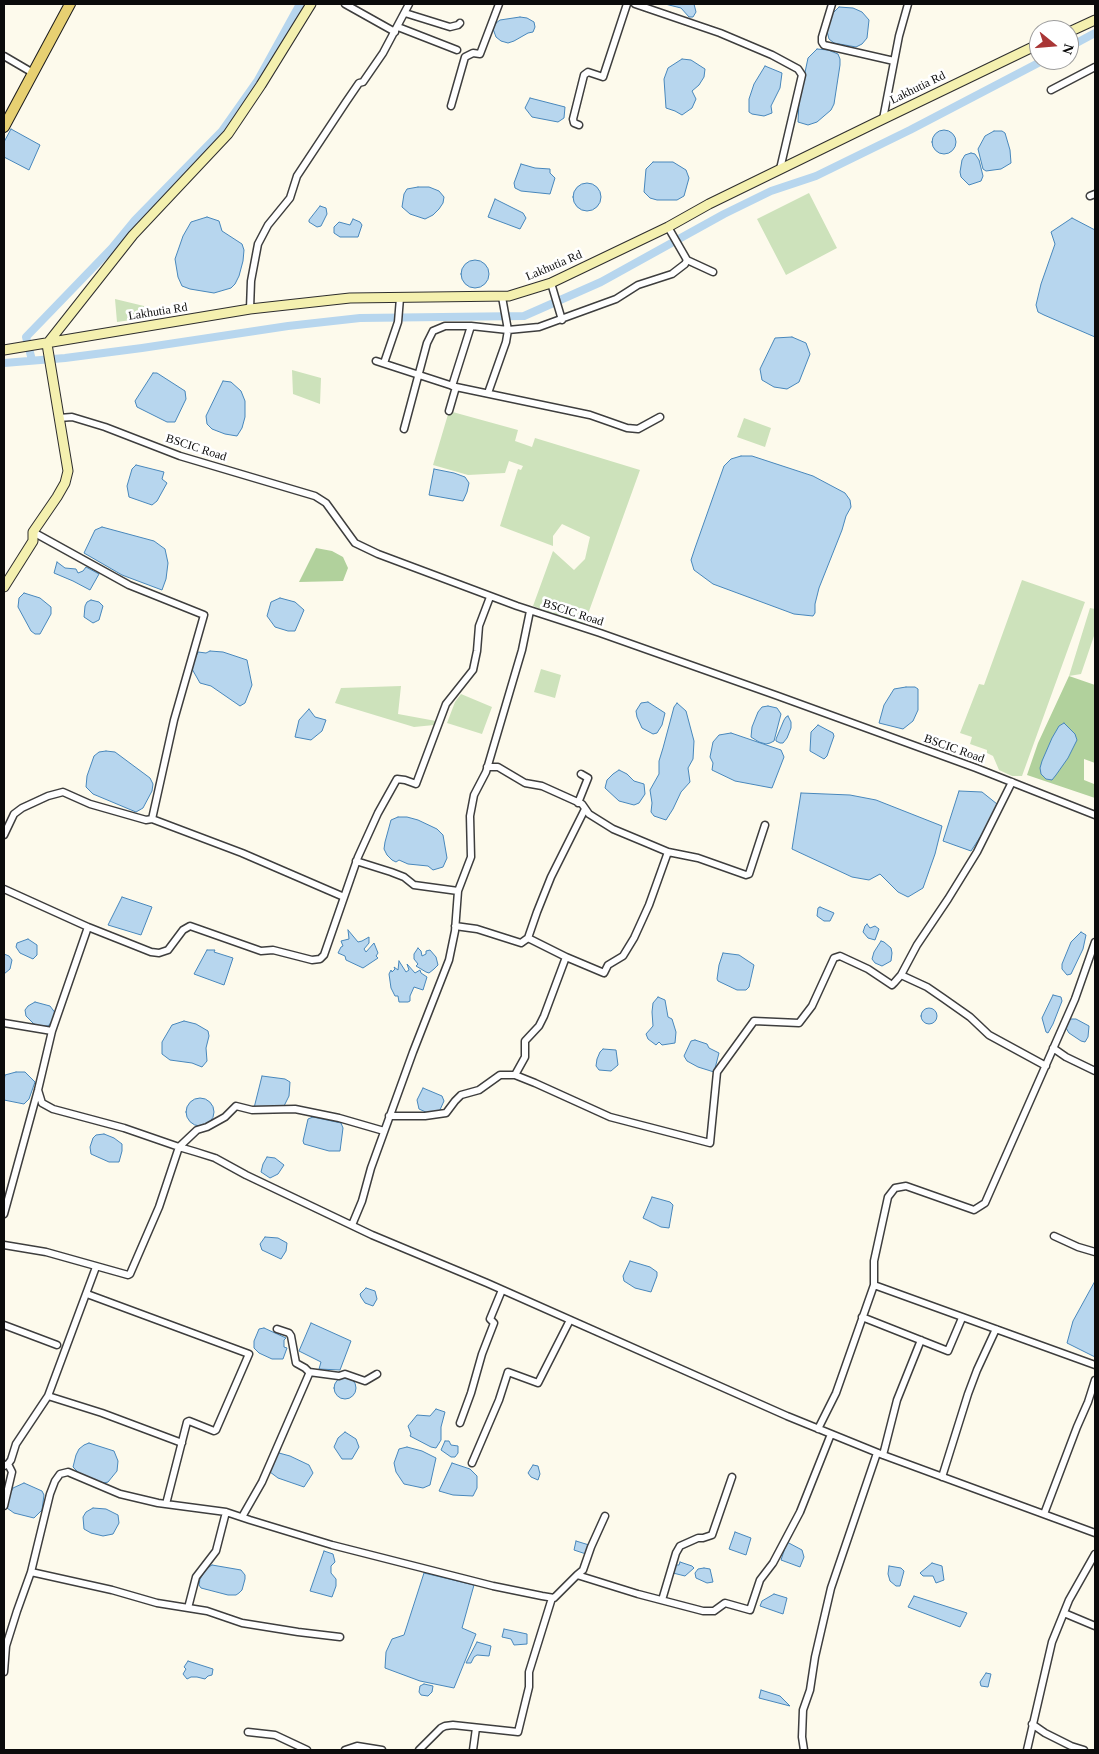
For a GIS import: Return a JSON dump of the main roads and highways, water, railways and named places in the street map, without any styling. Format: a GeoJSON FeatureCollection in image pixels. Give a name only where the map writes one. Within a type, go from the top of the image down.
{"type":"FeatureCollection","features":[{"type":"Feature","properties":{"kind":"main road"},"geometry":{"type":"LineString","coordinates":[[4,127],[70,4]]}},
{"type":"Feature","properties":{"kind":"water"},"geometry":{"type":"Polygon","coordinates":[[[665,4],[694,4],[696,12],[693,17],[689,17],[681,8],[665,4]]]}},
{"type":"Feature","properties":{"kind":"water"},"geometry":{"type":"Polygon","coordinates":[[[839,7],[853,8],[862,12],[869,20],[867,38],[862,44],[856,47],[834,43],[829,39],[827,31],[832,14],[839,7]]]}},
{"type":"Feature","properties":{"kind":"water"},"geometry":{"type":"Polygon","coordinates":[[[520,17],[534,22],[533,32],[508,43],[496,37],[493,29],[496,23],[500,20],[520,17]]]}},
{"type":"Feature","properties":{"kind":"water"},"geometry":{"type":"Polygon","coordinates":[[[817,49],[828,50],[838,54],[840,65],[834,104],[831,110],[817,122],[808,125],[798,122],[799,101],[808,58],[817,49]]]}},
{"type":"Feature","properties":{"kind":"water"},"geometry":{"type":"Polygon","coordinates":[[[682,59],[691,60],[705,69],[704,77],[692,91],[696,99],[692,108],[682,115],[666,108],[664,79],[668,68],[682,59]]]}},
{"type":"Feature","properties":{"kind":"water"},"geometry":{"type":"Polygon","coordinates":[[[765,66],[782,73],[780,88],[771,106],[772,113],[764,116],[749,112],[749,99],[754,84],[765,66]]]}},
{"type":"Feature","properties":{"kind":"water"},"geometry":{"type":"Polygon","coordinates":[[[530,98],[565,107],[564,118],[558,122],[532,117],[525,108],[530,98]]]}},
{"type":"Feature","properties":{"kind":"water"},"geometry":{"type":"Polygon","coordinates":[[[11,129],[40,145],[29,170],[4,157],[4,142],[11,129]]]}},
{"type":"Feature","properties":{"kind":"water"},"geometry":{"type":"Polygon","coordinates":[[[944,130],[952,134],[956,142],[952,150],[944,154],[936,150],[932,142],[936,134],[944,130]]]}},
{"type":"Feature","properties":{"kind":"water"},"geometry":{"type":"Polygon","coordinates":[[[994,131],[1005,133],[1010,150],[1011,163],[1001,169],[986,171],[983,169],[978,149],[985,136],[994,131]]]}},
{"type":"Feature","properties":{"kind":"water"},"geometry":{"type":"Polygon","coordinates":[[[975,154],[979,160],[983,176],[981,181],[969,185],[961,177],[960,172],[962,160],[965,155],[975,154]]]}},
{"type":"Feature","properties":{"kind":"water"},"geometry":{"type":"Polygon","coordinates":[[[653,162],[673,162],[686,170],[689,178],[684,196],[677,200],[657,200],[650,198],[644,192],[646,169],[653,162]]]}},
{"type":"Feature","properties":{"kind":"water"},"geometry":{"type":"Polygon","coordinates":[[[521,164],[535,168],[550,169],[550,173],[555,178],[550,194],[521,191],[515,188],[514,183],[521,164]]]}},
{"type":"Feature","properties":{"kind":"water"},"geometry":{"type":"Polygon","coordinates":[[[587,183],[597,187],[601,197],[597,207],[587,211],[577,207],[573,197],[577,187],[587,183]]]}},
{"type":"Feature","properties":{"kind":"water"},"geometry":{"type":"Polygon","coordinates":[[[429,187],[439,191],[444,197],[439,209],[425,219],[410,214],[402,207],[404,194],[407,189],[429,187]]]}},
{"type":"Feature","properties":{"kind":"water"},"geometry":{"type":"Polygon","coordinates":[[[495,199],[523,213],[526,218],[520,229],[488,217],[495,199]]]}},
{"type":"Feature","properties":{"kind":"water"},"geometry":{"type":"Polygon","coordinates":[[[320,206],[326,208],[327,214],[321,226],[317,227],[309,222],[309,220],[320,206]]]}},
{"type":"Feature","properties":{"kind":"water"},"geometry":{"type":"Polygon","coordinates":[[[207,217],[219,221],[222,231],[242,244],[244,250],[243,261],[235,284],[231,288],[214,293],[182,286],[178,277],[175,259],[183,236],[191,222],[207,217]]]}},
{"type":"Feature","properties":{"kind":"water"},"geometry":{"type":"Polygon","coordinates":[[[1072,218],[1095,230],[1095,337],[1038,312],[1036,305],[1055,244],[1051,232],[1072,218]]]}},
{"type":"Feature","properties":{"kind":"water"},"geometry":{"type":"Polygon","coordinates":[[[353,219],[362,225],[358,237],[340,237],[334,233],[334,227],[339,222],[350,225],[353,219]]]}},
{"type":"Feature","properties":{"kind":"water"},"geometry":{"type":"Polygon","coordinates":[[[475,260],[485,264],[489,274],[485,284],[475,288],[465,284],[461,274],[465,264],[475,260]]]}},
{"type":"Feature","properties":{"kind":"water"},"geometry":{"type":"Polygon","coordinates":[[[792,337],[806,343],[810,354],[799,382],[787,389],[774,387],[762,380],[760,369],[775,338],[792,337]]]}},
{"type":"Feature","properties":{"kind":"water"},"geometry":{"type":"Polygon","coordinates":[[[153,373],[157,373],[185,391],[186,399],[175,422],[167,422],[137,407],[135,401],[153,373]]]}},
{"type":"Feature","properties":{"kind":"water"},"geometry":{"type":"Polygon","coordinates":[[[223,381],[231,382],[241,391],[245,401],[245,417],[242,428],[237,436],[212,429],[207,424],[206,416],[223,381]]]}},
{"type":"Feature","properties":{"kind":"water"},"geometry":{"type":"Polygon","coordinates":[[[741,456],[752,456],[813,476],[845,493],[850,500],[851,507],[819,588],[813,616],[794,614],[713,584],[694,570],[691,560],[724,466],[731,459],[741,456]]]}},
{"type":"Feature","properties":{"kind":"water"},"geometry":{"type":"Polygon","coordinates":[[[136,465],[164,472],[162,479],[167,483],[157,501],[152,505],[129,497],[127,486],[132,469],[136,465]]]}},
{"type":"Feature","properties":{"kind":"water"},"geometry":{"type":"Polygon","coordinates":[[[434,469],[465,477],[469,483],[463,501],[429,495],[434,469]]]}},
{"type":"Feature","properties":{"kind":"water"},"geometry":{"type":"Polygon","coordinates":[[[102,527],[154,541],[165,549],[168,563],[166,579],[162,590],[122,575],[84,553],[95,530],[102,527]]]}},
{"type":"Feature","properties":{"kind":"water"},"geometry":{"type":"Polygon","coordinates":[[[57,562],[65,568],[76,569],[78,573],[86,567],[99,574],[90,590],[54,573],[57,562]]]}},
{"type":"Feature","properties":{"kind":"water"},"geometry":{"type":"Polygon","coordinates":[[[24,593],[40,598],[51,607],[51,614],[40,634],[35,634],[31,631],[18,607],[19,598],[24,593]]]}},
{"type":"Feature","properties":{"kind":"water"},"geometry":{"type":"Polygon","coordinates":[[[280,598],[295,602],[304,610],[295,631],[275,627],[267,616],[271,602],[280,598]]]}},
{"type":"Feature","properties":{"kind":"water"},"geometry":{"type":"Polygon","coordinates":[[[91,600],[99,602],[103,606],[99,620],[93,623],[84,617],[85,606],[91,600]]]}},
{"type":"Feature","properties":{"kind":"water"},"geometry":{"type":"Polygon","coordinates":[[[210,651],[223,652],[247,660],[252,685],[245,703],[240,706],[211,686],[200,683],[192,669],[193,663],[198,652],[206,653],[210,651]]]}},
{"type":"Feature","properties":{"kind":"water"},"geometry":{"type":"Polygon","coordinates":[[[906,687],[918,689],[918,710],[913,721],[903,729],[879,723],[884,705],[894,689],[906,687]]]}},
{"type":"Feature","properties":{"kind":"water"},"geometry":{"type":"Polygon","coordinates":[[[648,702],[665,713],[662,725],[657,733],[653,734],[642,728],[636,711],[641,703],[648,702]]]}},
{"type":"Feature","properties":{"kind":"water"},"geometry":{"type":"Polygon","coordinates":[[[677,703],[686,711],[694,741],[693,759],[688,768],[690,782],[681,792],[666,820],[654,816],[651,812],[650,790],[659,774],[659,761],[674,707],[677,703]]]}},
{"type":"Feature","properties":{"kind":"water"},"geometry":{"type":"Polygon","coordinates":[[[762,707],[777,708],[781,714],[774,741],[766,744],[751,737],[752,727],[758,712],[762,707]]]}},
{"type":"Feature","properties":{"kind":"water"},"geometry":{"type":"Polygon","coordinates":[[[309,709],[315,717],[326,720],[322,731],[311,740],[295,737],[299,720],[309,709]]]}},
{"type":"Feature","properties":{"kind":"water"},"geometry":{"type":"Polygon","coordinates":[[[788,716],[791,728],[787,738],[783,743],[780,743],[776,739],[784,720],[788,716]]]}},
{"type":"Feature","properties":{"kind":"water"},"geometry":{"type":"Polygon","coordinates":[[[1064,723],[1075,734],[1077,740],[1068,758],[1056,775],[1052,780],[1046,779],[1041,774],[1042,761],[1052,738],[1059,726],[1064,723]]]}},
{"type":"Feature","properties":{"kind":"water"},"geometry":{"type":"Polygon","coordinates":[[[818,725],[833,733],[834,736],[827,756],[824,759],[810,751],[811,732],[818,725]]]}},
{"type":"Feature","properties":{"kind":"water"},"geometry":{"type":"Polygon","coordinates":[[[731,733],[781,750],[784,757],[772,788],[735,781],[712,770],[713,763],[710,757],[713,742],[719,735],[731,733]]]}},
{"type":"Feature","properties":{"kind":"water"},"geometry":{"type":"Polygon","coordinates":[[[99,752],[115,752],[150,778],[153,784],[152,791],[143,808],[136,812],[93,794],[86,787],[87,776],[94,756],[99,752]]]}},
{"type":"Feature","properties":{"kind":"water"},"geometry":{"type":"Polygon","coordinates":[[[619,770],[627,774],[634,781],[644,784],[645,794],[639,803],[634,805],[619,801],[605,788],[607,780],[619,770]]]}},
{"type":"Feature","properties":{"kind":"water"},"geometry":{"type":"Polygon","coordinates":[[[959,791],[982,792],[997,804],[988,825],[971,851],[943,841],[959,791]]]}},
{"type":"Feature","properties":{"kind":"water"},"geometry":{"type":"Polygon","coordinates":[[[801,793],[850,795],[876,800],[942,826],[935,854],[923,888],[908,897],[898,892],[880,874],[869,880],[852,877],[792,849],[801,793]]]}},
{"type":"Feature","properties":{"kind":"water"},"geometry":{"type":"Polygon","coordinates":[[[398,817],[418,820],[437,829],[443,835],[447,858],[443,867],[433,870],[428,866],[408,864],[399,860],[396,862],[387,855],[384,849],[391,820],[398,817]]]}},
{"type":"Feature","properties":{"kind":"water"},"geometry":{"type":"Polygon","coordinates":[[[122,897],[152,907],[141,935],[108,925],[122,897]]]}},
{"type":"Feature","properties":{"kind":"water"},"geometry":{"type":"Polygon","coordinates":[[[820,907],[834,913],[830,921],[824,921],[817,916],[818,908],[820,907]]]}},
{"type":"Feature","properties":{"kind":"water"},"geometry":{"type":"Polygon","coordinates":[[[867,924],[870,928],[875,926],[879,929],[875,940],[868,938],[863,932],[867,924]]]}},
{"type":"Feature","properties":{"kind":"water"},"geometry":{"type":"Polygon","coordinates":[[[348,930],[358,942],[369,937],[369,943],[364,949],[366,952],[374,943],[378,958],[363,968],[346,960],[345,956],[338,953],[343,946],[341,941],[349,939],[348,930]]]}},
{"type":"Feature","properties":{"kind":"water"},"geometry":{"type":"Polygon","coordinates":[[[1081,932],[1086,935],[1083,949],[1071,974],[1067,975],[1062,969],[1062,964],[1071,942],[1081,932]]]}},
{"type":"Feature","properties":{"kind":"water"},"geometry":{"type":"Polygon","coordinates":[[[28,939],[37,945],[37,955],[33,959],[20,953],[16,947],[17,943],[28,939]]]}},
{"type":"Feature","properties":{"kind":"water"},"geometry":{"type":"Polygon","coordinates":[[[881,941],[891,948],[892,953],[891,961],[882,966],[875,963],[872,959],[881,941]]]}},
{"type":"Feature","properties":{"kind":"water"},"geometry":{"type":"Polygon","coordinates":[[[418,948],[422,956],[426,954],[426,951],[430,950],[436,957],[438,965],[429,973],[416,966],[418,964],[414,959],[414,954],[418,948]]]}},
{"type":"Feature","properties":{"kind":"water"},"geometry":{"type":"Polygon","coordinates":[[[207,950],[215,950],[214,952],[233,958],[224,985],[194,974],[207,950]]]}},
{"type":"Feature","properties":{"kind":"water"},"geometry":{"type":"Polygon","coordinates":[[[723,953],[739,955],[754,965],[749,987],[746,990],[737,990],[718,981],[719,965],[723,953]]]}},
{"type":"Feature","properties":{"kind":"water"},"geometry":{"type":"Polygon","coordinates":[[[4,954],[12,960],[10,969],[4,974],[4,954]]]}},
{"type":"Feature","properties":{"kind":"water"},"geometry":{"type":"Polygon","coordinates":[[[399,961],[406,972],[409,970],[407,964],[415,973],[420,970],[427,977],[423,990],[414,987],[408,1002],[399,1002],[398,996],[395,996],[391,988],[389,974],[391,970],[392,972],[395,969],[394,967],[398,970],[399,961]]]}},
{"type":"Feature","properties":{"kind":"water"},"geometry":{"type":"Polygon","coordinates":[[[1053,995],[1061,997],[1062,1001],[1048,1033],[1042,1018],[1053,995]]]}},
{"type":"Feature","properties":{"kind":"water"},"geometry":{"type":"Polygon","coordinates":[[[658,997],[665,1000],[668,1017],[672,1019],[676,1032],[675,1043],[662,1045],[659,1042],[656,1045],[648,1039],[646,1034],[653,1026],[653,1003],[658,997]]]}},
{"type":"Feature","properties":{"kind":"water"},"geometry":{"type":"Polygon","coordinates":[[[35,1002],[50,1006],[56,1014],[48,1026],[34,1024],[26,1016],[25,1010],[35,1002]]]}},
{"type":"Feature","properties":{"kind":"water"},"geometry":{"type":"Polygon","coordinates":[[[929,1008],[935,1010],[937,1016],[935,1022],[929,1024],[923,1022],[921,1016],[923,1010],[929,1008]]]}},
{"type":"Feature","properties":{"kind":"water"},"geometry":{"type":"Polygon","coordinates":[[[1070,1019],[1076,1019],[1089,1026],[1088,1037],[1085,1042],[1069,1033],[1066,1028],[1070,1019]]]}},
{"type":"Feature","properties":{"kind":"water"},"geometry":{"type":"Polygon","coordinates":[[[184,1021],[196,1024],[208,1031],[207,1061],[202,1067],[192,1063],[170,1060],[162,1054],[162,1042],[172,1025],[184,1021]]]}},
{"type":"Feature","properties":{"kind":"water"},"geometry":{"type":"Polygon","coordinates":[[[695,1040],[707,1044],[709,1048],[719,1053],[714,1072],[698,1067],[687,1061],[684,1056],[691,1041],[695,1040]]]}},
{"type":"Feature","properties":{"kind":"water"},"geometry":{"type":"Polygon","coordinates":[[[603,1049],[616,1050],[618,1065],[611,1071],[599,1070],[596,1066],[597,1059],[603,1049]]]}},
{"type":"Feature","properties":{"kind":"water"},"geometry":{"type":"Polygon","coordinates":[[[25,1072],[35,1082],[29,1099],[24,1104],[4,1100],[5,1075],[25,1072]]]}},
{"type":"Feature","properties":{"kind":"water"},"geometry":{"type":"Polygon","coordinates":[[[262,1076],[285,1079],[290,1082],[289,1096],[283,1108],[254,1108],[262,1076]]]}},
{"type":"Feature","properties":{"kind":"water"},"geometry":{"type":"Polygon","coordinates":[[[423,1088],[442,1096],[444,1101],[439,1112],[428,1113],[419,1109],[417,1100],[423,1088]]]}},
{"type":"Feature","properties":{"kind":"water"},"geometry":{"type":"Polygon","coordinates":[[[200,1098],[210,1102],[214,1112],[210,1122],[200,1126],[190,1122],[186,1112],[190,1102],[200,1098]]]}},
{"type":"Feature","properties":{"kind":"water"},"geometry":{"type":"Polygon","coordinates":[[[313,1117],[341,1123],[343,1128],[340,1151],[329,1151],[304,1144],[308,1119],[313,1117]]]}},
{"type":"Feature","properties":{"kind":"water"},"geometry":{"type":"Polygon","coordinates":[[[104,1134],[122,1144],[119,1162],[109,1162],[91,1154],[90,1147],[93,1138],[96,1135],[104,1134]]]}},
{"type":"Feature","properties":{"kind":"water"},"geometry":{"type":"Polygon","coordinates":[[[267,1157],[275,1158],[284,1165],[278,1174],[270,1178],[261,1172],[267,1157]]]}},
{"type":"Feature","properties":{"kind":"water"},"geometry":{"type":"Polygon","coordinates":[[[652,1197],[670,1202],[673,1205],[669,1228],[661,1227],[643,1218],[652,1197]]]}},
{"type":"Feature","properties":{"kind":"water"},"geometry":{"type":"Polygon","coordinates":[[[265,1237],[278,1238],[287,1243],[286,1251],[281,1259],[262,1250],[260,1244],[265,1237]]]}},
{"type":"Feature","properties":{"kind":"water"},"geometry":{"type":"Polygon","coordinates":[[[630,1261],[650,1267],[657,1272],[651,1292],[635,1288],[624,1281],[623,1276],[630,1261]]]}},
{"type":"Feature","properties":{"kind":"water"},"geometry":{"type":"Polygon","coordinates":[[[1095,1281],[1095,1357],[1067,1343],[1073,1321],[1095,1281]]]}},
{"type":"Feature","properties":{"kind":"water"},"geometry":{"type":"Polygon","coordinates":[[[366,1288],[375,1291],[377,1299],[373,1306],[365,1303],[361,1297],[360,1294],[366,1288]]]}},
{"type":"Feature","properties":{"kind":"water"},"geometry":{"type":"Polygon","coordinates":[[[311,1323],[351,1341],[340,1370],[319,1369],[321,1362],[299,1351],[311,1323]]]}},
{"type":"Feature","properties":{"kind":"water"},"geometry":{"type":"Polygon","coordinates":[[[264,1328],[286,1338],[284,1340],[284,1347],[287,1348],[283,1359],[272,1359],[259,1353],[254,1348],[254,1341],[259,1329],[264,1328]]]}},
{"type":"Feature","properties":{"kind":"water"},"geometry":{"type":"Polygon","coordinates":[[[345,1377],[353,1380],[356,1388],[353,1396],[345,1399],[337,1396],[334,1388],[337,1380],[345,1377]]]}},
{"type":"Feature","properties":{"kind":"water"},"geometry":{"type":"Polygon","coordinates":[[[436,1409],[445,1412],[441,1427],[441,1440],[436,1448],[410,1436],[408,1426],[417,1415],[430,1416],[436,1409]]]}},
{"type":"Feature","properties":{"kind":"water"},"geometry":{"type":"Polygon","coordinates":[[[345,1432],[356,1439],[359,1447],[352,1459],[342,1459],[334,1447],[338,1438],[345,1432]]]}},
{"type":"Feature","properties":{"kind":"water"},"geometry":{"type":"Polygon","coordinates":[[[445,1441],[449,1441],[451,1445],[458,1446],[458,1453],[455,1457],[451,1457],[441,1450],[445,1441]]]}},
{"type":"Feature","properties":{"kind":"water"},"geometry":{"type":"Polygon","coordinates":[[[89,1443],[114,1451],[118,1461],[117,1471],[108,1482],[104,1483],[94,1480],[79,1473],[73,1467],[79,1449],[89,1443]]]}},
{"type":"Feature","properties":{"kind":"water"},"geometry":{"type":"Polygon","coordinates":[[[407,1447],[422,1451],[436,1458],[430,1485],[423,1488],[404,1484],[396,1472],[394,1463],[399,1449],[407,1447]]]}},
{"type":"Feature","properties":{"kind":"water"},"geometry":{"type":"Polygon","coordinates":[[[279,1453],[309,1465],[313,1473],[304,1487],[278,1478],[270,1472],[275,1457],[279,1453]]]}},
{"type":"Feature","properties":{"kind":"water"},"geometry":{"type":"Polygon","coordinates":[[[452,1463],[470,1469],[477,1476],[477,1488],[473,1496],[453,1495],[439,1491],[452,1463]]]}},
{"type":"Feature","properties":{"kind":"water"},"geometry":{"type":"Polygon","coordinates":[[[533,1465],[538,1466],[540,1474],[538,1480],[531,1477],[528,1473],[533,1465]]]}},
{"type":"Feature","properties":{"kind":"water"},"geometry":{"type":"Polygon","coordinates":[[[24,1483],[42,1491],[44,1495],[42,1510],[34,1518],[14,1513],[7,1508],[13,1488],[24,1483]]]}},
{"type":"Feature","properties":{"kind":"water"},"geometry":{"type":"Polygon","coordinates":[[[93,1508],[106,1509],[118,1515],[119,1523],[113,1534],[103,1536],[84,1529],[83,1517],[86,1512],[93,1508]]]}},
{"type":"Feature","properties":{"kind":"water"},"geometry":{"type":"Polygon","coordinates":[[[735,1532],[751,1538],[746,1555],[729,1549],[735,1532]]]}},
{"type":"Feature","properties":{"kind":"water"},"geometry":{"type":"Polygon","coordinates":[[[576,1541],[589,1545],[586,1554],[574,1550],[576,1541]]]}},
{"type":"Feature","properties":{"kind":"water"},"geometry":{"type":"Polygon","coordinates":[[[787,1542],[802,1550],[804,1557],[800,1567],[781,1560],[787,1542]]]}},
{"type":"Feature","properties":{"kind":"water"},"geometry":{"type":"Polygon","coordinates":[[[324,1551],[333,1554],[335,1562],[331,1566],[331,1573],[336,1579],[336,1586],[332,1597],[310,1591],[324,1551]]]}},
{"type":"Feature","properties":{"kind":"water"},"geometry":{"type":"Polygon","coordinates":[[[680,1562],[694,1568],[685,1576],[673,1573],[675,1565],[679,1565],[680,1562]]]}},
{"type":"Feature","properties":{"kind":"water"},"geometry":{"type":"Polygon","coordinates":[[[932,1563],[942,1566],[944,1580],[936,1583],[933,1576],[923,1576],[920,1573],[932,1563]]]}},
{"type":"Feature","properties":{"kind":"water"},"geometry":{"type":"Polygon","coordinates":[[[212,1565],[241,1570],[245,1575],[242,1590],[236,1595],[228,1595],[201,1588],[199,1585],[200,1579],[206,1569],[212,1565]]]}},
{"type":"Feature","properties":{"kind":"water"},"geometry":{"type":"Polygon","coordinates":[[[889,1566],[901,1568],[904,1571],[900,1586],[896,1586],[890,1581],[888,1574],[889,1566]]]}},
{"type":"Feature","properties":{"kind":"water"},"geometry":{"type":"Polygon","coordinates":[[[698,1569],[710,1569],[713,1582],[707,1583],[696,1578],[695,1573],[698,1569]]]}},
{"type":"Feature","properties":{"kind":"water"},"geometry":{"type":"Polygon","coordinates":[[[424,1573],[474,1585],[462,1628],[476,1634],[454,1688],[420,1681],[385,1668],[386,1652],[392,1639],[404,1635],[424,1573]]]}},
{"type":"Feature","properties":{"kind":"water"},"geometry":{"type":"Polygon","coordinates":[[[774,1594],[787,1598],[783,1614],[760,1606],[762,1601],[774,1594]]]}},
{"type":"Feature","properties":{"kind":"water"},"geometry":{"type":"Polygon","coordinates":[[[914,1596],[967,1613],[960,1627],[908,1607],[914,1596]]]}},
{"type":"Feature","properties":{"kind":"water"},"geometry":{"type":"Polygon","coordinates":[[[504,1629],[527,1634],[527,1644],[514,1645],[511,1639],[502,1637],[504,1629]]]}},
{"type":"Feature","properties":{"kind":"water"},"geometry":{"type":"Polygon","coordinates":[[[477,1642],[491,1646],[489,1656],[477,1655],[471,1663],[466,1663],[477,1642]]]}},
{"type":"Feature","properties":{"kind":"water"},"geometry":{"type":"Polygon","coordinates":[[[188,1661],[213,1669],[212,1675],[205,1679],[191,1677],[187,1679],[183,1674],[186,1669],[184,1667],[188,1661]]]}},
{"type":"Feature","properties":{"kind":"water"},"geometry":{"type":"Polygon","coordinates":[[[986,1673],[991,1674],[988,1687],[981,1686],[980,1682],[986,1673]]]}},
{"type":"Feature","properties":{"kind":"water"},"geometry":{"type":"Polygon","coordinates":[[[424,1684],[433,1686],[432,1692],[428,1696],[421,1695],[419,1692],[420,1686],[424,1684]]]}},
{"type":"Feature","properties":{"kind":"water"},"geometry":{"type":"Polygon","coordinates":[[[761,1690],[780,1696],[790,1706],[759,1698],[761,1690]]]}},
{"type":"Feature","properties":{"kind":"waterway"},"geometry":{"type":"LineString","coordinates":[[32,360],[26,337],[112,248],[135,220],[222,131],[258,80],[300,4]]}},
{"type":"Feature","properties":{"kind":"waterway"},"geometry":{"type":"LineString","coordinates":[[1079,42],[1095,33]]}},
{"type":"Feature","properties":{"kind":"waterway"},"geometry":{"type":"LineString","coordinates":[[4,363],[65,358],[288,326],[360,318],[524,316],[601,282],[724,214],[771,191],[816,176],[910,130],[1029,68]]}}]}
